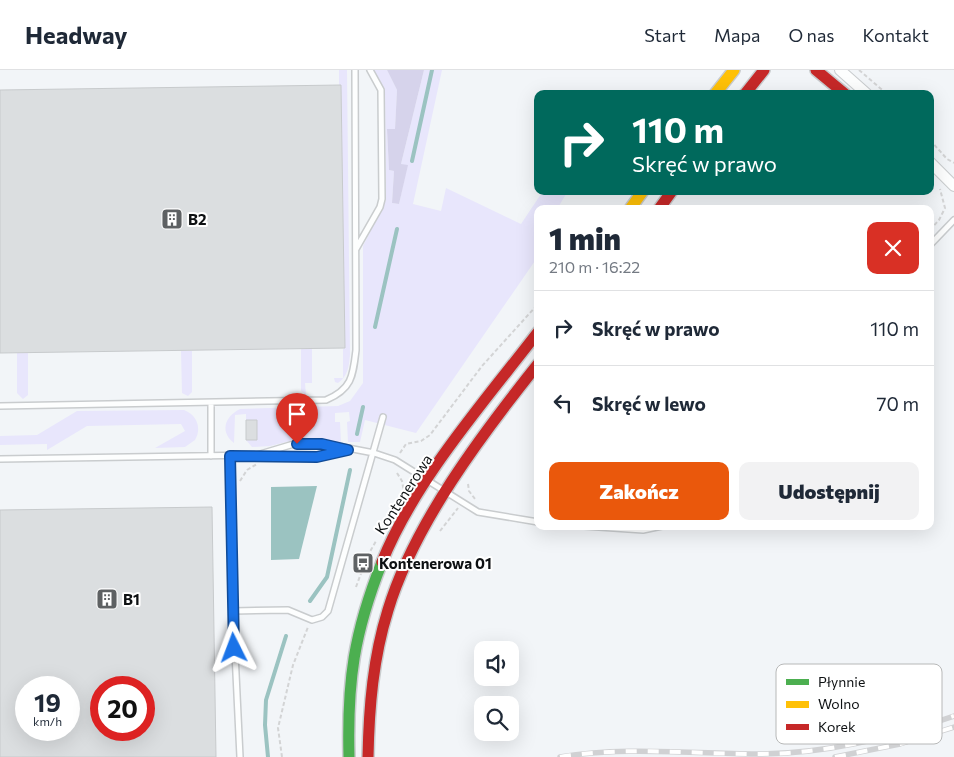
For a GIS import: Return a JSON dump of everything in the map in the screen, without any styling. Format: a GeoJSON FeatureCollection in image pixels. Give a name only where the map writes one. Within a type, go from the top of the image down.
{"type":"FeatureCollection","features":[{"type":"Feature","properties":{"kind":"main road"},"geometry":{"type":"LineString","coordinates":[[719,90],[734,70]]}},
{"type":"Feature","properties":{"kind":"main road"},"geometry":{"type":"LineString","coordinates":[[748,90],[764,70]]}},
{"type":"Feature","properties":{"kind":"main road"},"geometry":{"type":"LineString","coordinates":[[816,70],[840,90]]}},
{"type":"Feature","properties":{"kind":"main road","name":"Kontenerowa"},"geometry":{"type":"LineString","coordinates":[[349,757],[349,685],[362,615],[372,583],[388,544],[427,480],[534,337]]}},
{"type":"Feature","properties":{"kind":"main road"},"geometry":{"type":"LineString","coordinates":[[368,757],[368,720],[374,662],[384,621],[395,588],[411,553],[446,494],[489,428],[534,369]]}},
{"type":"Feature","properties":{"kind":"street"},"geometry":{"type":"LineString","coordinates":[[840,70],[862,90]]}},
{"type":"Feature","properties":{"kind":"street"},"geometry":{"type":"LineString","coordinates":[[934,166],[951,183]]}},
{"type":"Feature","properties":{"kind":"lane"},"geometry":{"type":"LineString","coordinates":[[0,406],[326,400],[338,395],[346,388],[354,371],[356,350],[355,70]]}},
{"type":"Feature","properties":{"kind":"lane"},"geometry":{"type":"LineString","coordinates":[[356,250],[380,207],[382,199],[382,90],[370,70]]}},
{"type":"Feature","properties":{"kind":"lane"},"geometry":{"type":"LineString","coordinates":[[934,241],[954,220]]}},
{"type":"Feature","properties":{"kind":"lane"},"geometry":{"type":"LineString","coordinates":[[211,403],[211,456]]}},
{"type":"Feature","properties":{"kind":"lane"},"geometry":{"type":"LineString","coordinates":[[233,611],[284,610],[309,620],[322,617],[330,608],[383,418]]}},
{"type":"Feature","properties":{"kind":"lane"},"geometry":{"type":"LineString","coordinates":[[257,455],[297,444],[322,444],[374,453],[395,460],[446,494],[478,512],[534,521]]}},
{"type":"Feature","properties":{"kind":"lane"},"geometry":{"type":"LineString","coordinates":[[0,459],[257,455],[317,457],[348,450]]}},
{"type":"Feature","properties":{"kind":"lane"},"geometry":{"type":"LineString","coordinates":[[230,456],[233,611],[240,757]]}},
{"type":"Feature","properties":{"kind":"path"},"geometry":{"type":"LineString","coordinates":[[860,70],[882,90]]}},
{"type":"Feature","properties":{"kind":"path"},"geometry":{"type":"LineString","coordinates":[[934,144],[947,159],[954,163]]}},
{"type":"Feature","properties":{"kind":"path"},"geometry":{"type":"LineString","coordinates":[[934,225],[943,215],[945,203],[939,190],[951,183]]}},
{"type":"Feature","properties":{"kind":"path"},"geometry":{"type":"LineString","coordinates":[[395,460],[406,444],[418,442],[430,435],[482,366],[534,308]]}},
{"type":"Feature","properties":{"kind":"path"},"geometry":{"type":"LineString","coordinates":[[239,485],[247,470],[262,463]]}},
{"type":"Feature","properties":{"kind":"path"},"geometry":{"type":"LineString","coordinates":[[433,531],[442,531],[454,513]]}},
{"type":"Feature","properties":{"kind":"path"},"geometry":{"type":"LineString","coordinates":[[282,757],[278,728],[293,665],[309,620]]}},
{"type":"Feature","properties":{"kind":"shaded area"},"geometry":{"type":"Polygon","coordinates":[[[339,70],[347,70],[350,355],[346,374],[343,378],[343,349],[345,348],[341,85],[339,85],[339,70]]]}},
{"type":"Feature","properties":{"kind":"shaded area"},"geometry":{"type":"Polygon","coordinates":[[[374,70],[387,70],[397,90],[395,130],[387,130],[389,170],[394,171],[392,203],[399,204],[407,166],[401,164],[424,70],[442,70],[413,204],[441,211],[446,188],[521,224],[540,195],[566,195],[559,205],[534,205],[534,262],[416,433],[365,420],[360,442],[348,442],[347,422],[350,421],[349,412],[335,413],[335,422],[340,422],[341,443],[298,439],[270,446],[252,447],[246,440],[257,440],[257,420],[246,420],[246,414],[235,415],[234,443],[227,434],[226,425],[230,416],[240,409],[338,406],[350,401],[363,383],[363,246],[386,200],[385,91],[374,70]]]}},
{"type":"Feature","properties":{"kind":"shaded area"},"geometry":{"type":"Polygon","coordinates":[[[387,70],[424,70],[401,164],[408,165],[399,204],[392,203],[394,171],[389,170],[387,129],[395,129],[397,90],[387,70]]]}},
{"type":"Feature","properties":{"kind":"shaded area"},"geometry":{"type":"Polygon","coordinates":[[[301,349],[312,349],[312,383],[305,383],[306,395],[301,391],[301,349]]]}},
{"type":"Feature","properties":{"kind":"shaded area"},"geometry":{"type":"Polygon","coordinates":[[[181,351],[192,351],[192,392],[188,396],[182,393],[181,351]]]}},
{"type":"Feature","properties":{"kind":"shaded area"},"geometry":{"type":"Polygon","coordinates":[[[17,353],[28,353],[28,395],[23,399],[17,393],[17,353]]]}},
{"type":"Feature","properties":{"kind":"shaded area"},"geometry":{"type":"Polygon","coordinates":[[[334,378],[343,378],[338,383],[335,382],[334,378]]]}},
{"type":"Feature","properties":{"kind":"shaded area"},"geometry":{"type":"Polygon","coordinates":[[[184,410],[192,415],[198,427],[195,440],[185,447],[155,448],[185,431],[181,424],[87,426],[47,450],[47,444],[0,445],[0,436],[37,435],[77,411],[184,410]]]}},
{"type":"Feature","properties":{"kind":"shaded area"},"geometry":{"type":"Polygon","coordinates":[[[317,486],[299,559],[271,560],[271,487],[317,486]]]}},
{"type":"Feature","properties":{"kind":"building","name":"B2"},"geometry":{"type":"Polygon","coordinates":[[[341,85],[345,348],[0,353],[0,90],[341,85]]]}},
{"type":"Feature","properties":{"kind":"building"},"geometry":{"type":"Polygon","coordinates":[[[246,420],[257,420],[257,440],[246,440],[246,420]]]}},
{"type":"Feature","properties":{"kind":"building","name":"B1"},"geometry":{"type":"Polygon","coordinates":[[[212,507],[216,757],[0,757],[0,510],[212,507]]]}},
{"type":"Feature","properties":{"kind":"waterway"},"geometry":{"type":"LineString","coordinates":[[412,161],[432,70]]}},
{"type":"Feature","properties":{"kind":"waterway"},"geometry":{"type":"LineString","coordinates":[[375,327],[397,229]]}},
{"type":"Feature","properties":{"kind":"waterway"},"geometry":{"type":"LineString","coordinates":[[357,434],[363,407]]}},
{"type":"Feature","properties":{"kind":"waterway"},"geometry":{"type":"LineString","coordinates":[[310,601],[327,577],[350,470]]}},
{"type":"Feature","properties":{"kind":"waterway"},"geometry":{"type":"LineString","coordinates":[[268,757],[265,725],[266,700],[286,636]]}},
{"type":"Feature","properties":{"kind":"railway"},"geometry":{"type":"LineString","coordinates":[[942,720],[954,716]]}},
{"type":"Feature","properties":{"kind":"railway"},"geometry":{"type":"LineString","coordinates":[[942,731],[954,727]]}},
{"type":"Feature","properties":{"kind":"railway"},"geometry":{"type":"LineString","coordinates":[[560,757],[634,751],[782,753],[852,744]]}},
{"type":"Feature","properties":{"kind":"railway"},"geometry":{"type":"LineString","coordinates":[[835,757],[900,744]]}},
{"type":"Feature","properties":{"kind":"traffic: fast"},"geometry":{"type":"LineString","coordinates":[[349,757],[349,704],[354,657],[372,588],[382,562]]}},
{"type":"Feature","properties":{"kind":"traffic: slow"},"geometry":{"type":"LineString","coordinates":[[718,90],[734,70]]}},
{"type":"Feature","properties":{"kind":"traffic: slow"},"geometry":{"type":"LineString","coordinates":[[633,205],[640,195]]}},
{"type":"Feature","properties":{"kind":"traffic: jam"},"geometry":{"type":"LineString","coordinates":[[748,90],[764,70]]}},
{"type":"Feature","properties":{"kind":"traffic: jam"},"geometry":{"type":"LineString","coordinates":[[816,70],[840,90]]}},
{"type":"Feature","properties":{"kind":"traffic: jam"},"geometry":{"type":"LineString","coordinates":[[662,205],[669,195]]}},
{"type":"Feature","properties":{"kind":"traffic: jam"},"geometry":{"type":"LineString","coordinates":[[382,562],[396,531],[432,471],[474,413],[534,337]]}},
{"type":"Feature","properties":{"kind":"traffic: jam"},"geometry":{"type":"LineString","coordinates":[[368,757],[369,720],[375,664],[388,610],[400,578],[432,513],[452,481],[534,369]]}},
{"type":"Feature","properties":{"kind":"place","name":"B2"},"geometry":{"type":"Point","coordinates":[172,219]}},
{"type":"Feature","properties":{"kind":"place","name":"Kontenerowa 01"},"geometry":{"type":"Point","coordinates":[363,563]}},
{"type":"Feature","properties":{"kind":"place","name":"B1"},"geometry":{"type":"Point","coordinates":[107,599]}},
{"type":"Feature","properties":{"kind":"route"},"geometry":{"type":"LineString","coordinates":[[234,648],[230,456],[317,457],[348,450],[322,444],[297,444]]}}]}
